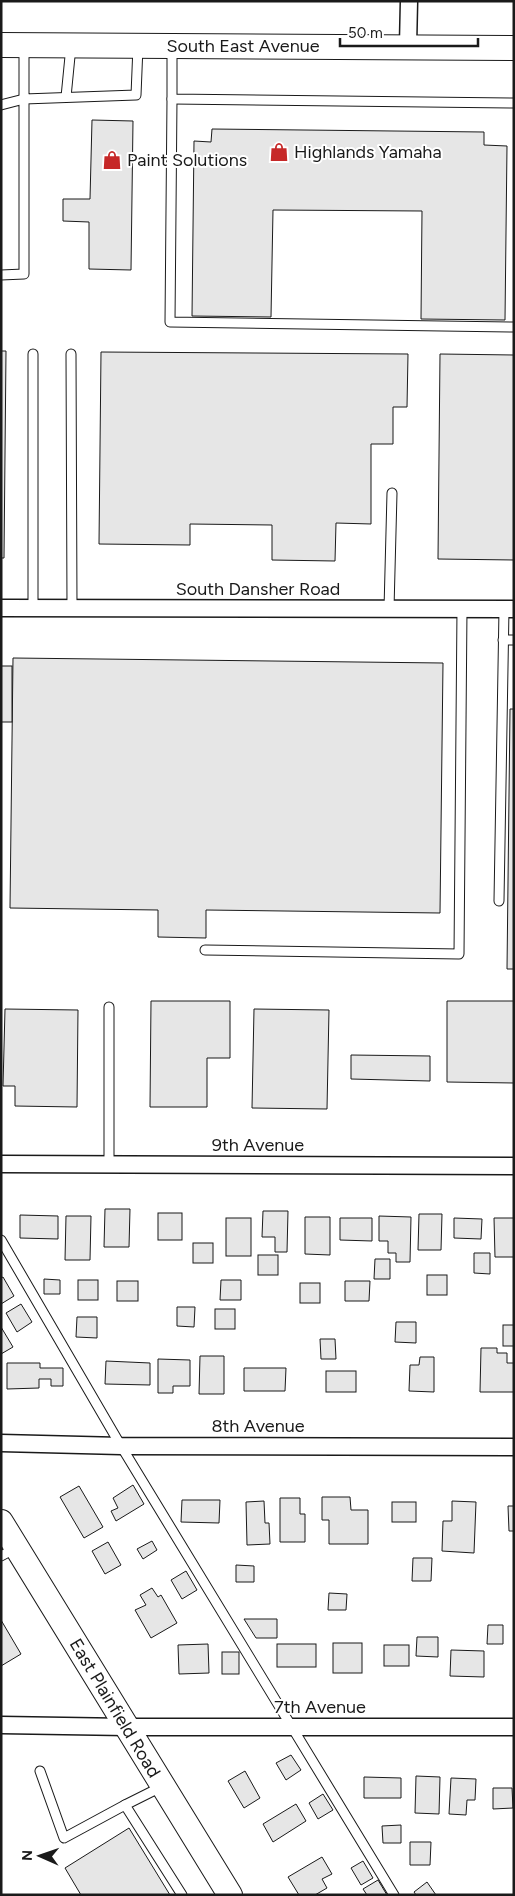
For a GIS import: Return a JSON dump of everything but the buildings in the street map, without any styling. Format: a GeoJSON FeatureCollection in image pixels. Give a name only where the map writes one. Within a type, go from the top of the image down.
{"type":"FeatureCollection","features":[{"type":"Feature","properties":{"kind":"main road","name":"South East Avenue"},"geometry":{"type":"LineString","coordinates":[[13,45],[514,48]]}},
{"type":"Feature","properties":{"kind":"main road","name":"East Plainfield Road"},"geometry":{"type":"LineString","coordinates":[[1,1522],[9,1552],[127,1727],[230,1895]]}},
{"type":"Feature","properties":{"kind":"street"},"geometry":{"type":"LineString","coordinates":[[408,46],[409,1]]}},
{"type":"Feature","properties":{"kind":"street","name":"South Dansher Road"},"geometry":{"type":"LineString","coordinates":[[1,608],[509,609]]}},
{"type":"Feature","properties":{"kind":"street","name":"9th Avenue"},"geometry":{"type":"LineString","coordinates":[[1,1164],[514,1166]]}},
{"type":"Feature","properties":{"kind":"street","name":"8th Avenue"},"geometry":{"type":"LineString","coordinates":[[1,1443],[121,1446],[514,1447]]}},
{"type":"Feature","properties":{"kind":"street","name":"7th Avenue"},"geometry":{"type":"LineString","coordinates":[[1,1725],[127,1727],[514,1727]]}},
{"type":"Feature","properties":{"kind":"lane"},"geometry":{"type":"LineString","coordinates":[[1,275],[24,274],[24,99],[13,45]]}},
{"type":"Feature","properties":{"kind":"lane"},"geometry":{"type":"LineString","coordinates":[[66,98],[71,46]]}},
{"type":"Feature","properties":{"kind":"lane"},"geometry":{"type":"LineString","coordinates":[[1,105],[24,99],[136,95],[138,46]]}},
{"type":"Feature","properties":{"kind":"lane"},"geometry":{"type":"LineString","coordinates":[[172,46],[170,322],[514,327]]}},
{"type":"Feature","properties":{"kind":"lane"},"geometry":{"type":"LineString","coordinates":[[172,99],[514,103]]}},
{"type":"Feature","properties":{"kind":"lane"},"geometry":{"type":"LineString","coordinates":[[33,354],[33,608]]}},
{"type":"Feature","properties":{"kind":"lane"},"geometry":{"type":"LineString","coordinates":[[71,354],[72,608]]}},
{"type":"Feature","properties":{"kind":"lane"},"geometry":{"type":"LineString","coordinates":[[389,609],[392,493]]}},
{"type":"Feature","properties":{"kind":"lane"},"geometry":{"type":"LineString","coordinates":[[205,950],[459,954],[462,609]]}},
{"type":"Feature","properties":{"kind":"lane"},"geometry":{"type":"LineString","coordinates":[[499,901],[503,640],[509,609]]}},
{"type":"Feature","properties":{"kind":"lane"},"geometry":{"type":"LineString","coordinates":[[503,640],[514,640]]}},
{"type":"Feature","properties":{"kind":"lane"},"geometry":{"type":"LineString","coordinates":[[109,1007],[109,1165]]}},
{"type":"Feature","properties":{"kind":"lane"},"geometry":{"type":"LineString","coordinates":[[1,1240],[121,1446],[394,1895]]}},
{"type":"Feature","properties":{"kind":"lane"},"geometry":{"type":"LineString","coordinates":[[40,1770],[64,1838],[163,1786]]}},
{"type":"Feature","properties":{"kind":"lane"},"geometry":{"type":"LineString","coordinates":[[125,1806],[182,1895]]}},
{"type":"Feature","properties":{"kind":"place","name":"Highlands Yamaha"},"geometry":{"type":"Point","coordinates":[279,152]}},
{"type":"Feature","properties":{"kind":"place","name":"Paint Solutions"},"geometry":{"type":"Point","coordinates":[112,160]}}]}
